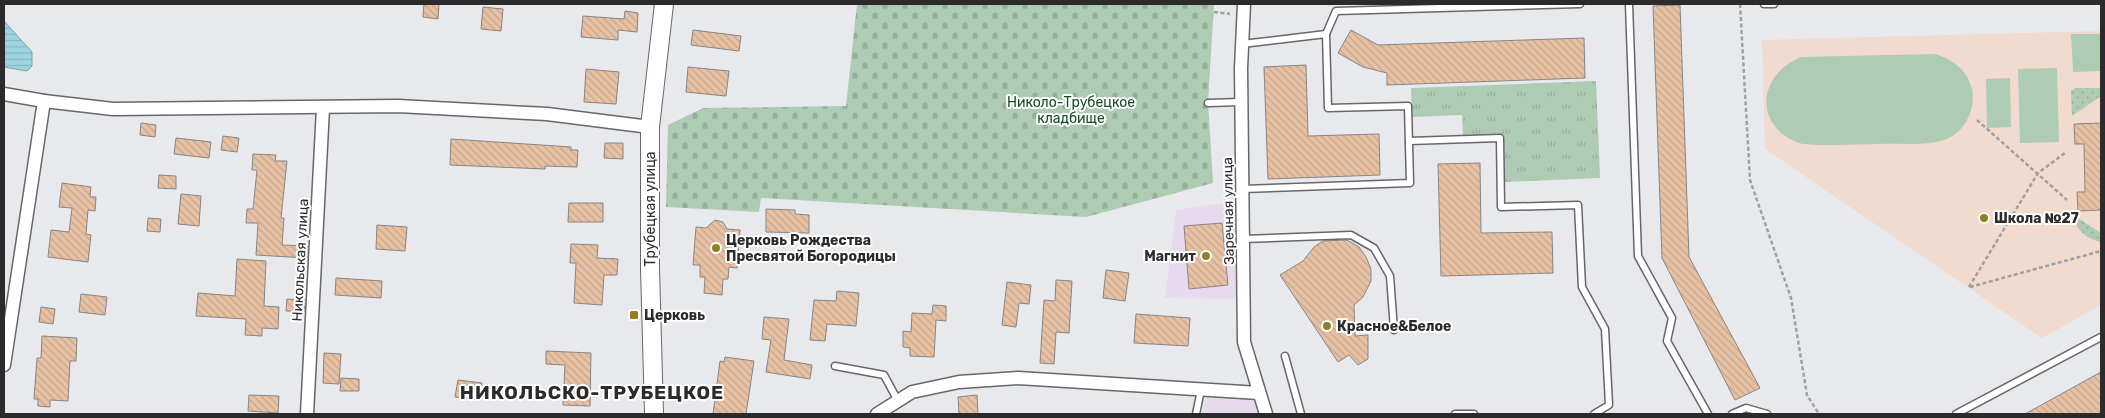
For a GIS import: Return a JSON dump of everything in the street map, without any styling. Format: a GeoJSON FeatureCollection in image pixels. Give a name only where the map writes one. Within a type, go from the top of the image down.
{"type":"FeatureCollection","features":[{"type":"Feature","properties":{"kind":"main road","name":"Трубецкая улица"},"geometry":{"type":"LineString","coordinates":[[654,414],[650,278],[650,127],[664,4]]}},
{"type":"Feature","properties":{"kind":"street","name":"Заречная улица"},"geometry":{"type":"LineString","coordinates":[[1244,4],[1241,102],[1244,342],[1266,414]]}},
{"type":"Feature","properties":{"kind":"street"},"geometry":{"type":"LineString","coordinates":[[4,94],[113,109],[398,106],[547,114],[650,127]]}},
{"type":"Feature","properties":{"kind":"street"},"geometry":{"type":"LineString","coordinates":[[4,365],[44,101]]}},
{"type":"Feature","properties":{"kind":"street","name":"Никольская улица"},"geometry":{"type":"LineString","coordinates":[[307,414],[323,108]]}},
{"type":"Feature","properties":{"kind":"street"},"geometry":{"type":"LineString","coordinates":[[877,414],[912,392],[959,382],[1018,378],[1259,393]]}},
{"type":"Feature","properties":{"kind":"lane"},"geometry":{"type":"LineString","coordinates":[[1242,189],[1410,182],[1408,106],[1328,108],[1326,34],[1336,11],[1580,4]]}},
{"type":"Feature","properties":{"kind":"lane"},"geometry":{"type":"LineString","coordinates":[[1629,4],[1638,256],[1672,318],[1667,340],[1708,414]]}},
{"type":"Feature","properties":{"kind":"lane"},"geometry":{"type":"LineString","coordinates":[[1764,4],[1774,4]]}},
{"type":"Feature","properties":{"kind":"lane"},"geometry":{"type":"LineString","coordinates":[[1242,44],[1326,34]]}},
{"type":"Feature","properties":{"kind":"lane"},"geometry":{"type":"LineString","coordinates":[[1208,103],[1241,102]]}},
{"type":"Feature","properties":{"kind":"lane"},"geometry":{"type":"LineString","coordinates":[[1409,141],[1500,138],[1502,208],[1578,205],[1582,287],[1605,329],[1609,405],[1594,414]]}},
{"type":"Feature","properties":{"kind":"lane"},"geometry":{"type":"LineString","coordinates":[[1243,239],[1351,235],[1374,248],[1390,276],[1394,330]]}},
{"type":"Feature","properties":{"kind":"lane"},"geometry":{"type":"LineString","coordinates":[[1956,414],[2101,337]]}},
{"type":"Feature","properties":{"kind":"lane"},"geometry":{"type":"LineString","coordinates":[[1285,356],[1301,414]]}},
{"type":"Feature","properties":{"kind":"lane"},"geometry":{"type":"LineString","coordinates":[[835,366],[884,375],[898,401]]}},
{"type":"Feature","properties":{"kind":"lane"},"geometry":{"type":"LineString","coordinates":[[1196,414],[1201,390]]}},
{"type":"Feature","properties":{"kind":"lane"},"geometry":{"type":"LineString","coordinates":[[1732,414],[1746,408],[1767,414]]}},
{"type":"Feature","properties":{"kind":"lane"},"geometry":{"type":"LineString","coordinates":[[1455,414],[1474,414]]}},
{"type":"Feature","properties":{"kind":"path"},"geometry":{"type":"LineString","coordinates":[[1740,4],[1750,180],[1791,298],[1807,395],[1819,414]]}},
{"type":"Feature","properties":{"kind":"path"},"geometry":{"type":"LineString","coordinates":[[1977,120],[2067,200]]}},
{"type":"Feature","properties":{"kind":"path"},"geometry":{"type":"LineString","coordinates":[[2065,153],[2038,173],[1969,287],[2101,251]]}},
{"type":"Feature","properties":{"kind":"shaded area","name":"Школа №27"},"geometry":{"type":"Polygon","coordinates":[[[2101,31],[2101,305],[2042,338],[1765,149],[1762,40],[2101,31]]]}},
{"type":"Feature","properties":{"kind":"shaded area"},"geometry":{"type":"Polygon","coordinates":[[[1235,201],[1236,299],[1165,298],[1176,210],[1235,201]]]}},
{"type":"Feature","properties":{"kind":"shaded area"},"geometry":{"type":"Polygon","coordinates":[[[1206,396],[1252,399],[1259,414],[1202,414],[1206,396]]]}},
{"type":"Feature","properties":{"kind":"green space","name":"Николо-Трубецкое кладбище"},"geometry":{"type":"Polygon","coordinates":[[[857,4],[1214,4],[1208,103],[1213,183],[1086,217],[761,198],[759,212],[666,207],[668,125],[703,108],[846,106],[857,4]]]}},
{"type":"Feature","properties":{"kind":"green space"},"geometry":{"type":"Polygon","coordinates":[[[2071,34],[2101,34],[2101,71],[2073,72],[2071,34]]]}},
{"type":"Feature","properties":{"kind":"green space"},"geometry":{"type":"Polygon","coordinates":[[[1935,54],[1948,59],[1963,71],[1970,82],[1973,96],[1971,110],[1965,124],[1955,134],[1941,141],[1915,144],[1803,144],[1787,137],[1776,127],[1769,115],[1766,102],[1768,89],[1775,77],[1786,66],[1801,57],[1935,54]]]}},
{"type":"Feature","properties":{"kind":"green space"},"geometry":{"type":"Polygon","coordinates":[[[2057,68],[2059,142],[2020,143],[2018,69],[2057,68]]]}},
{"type":"Feature","properties":{"kind":"green space"},"geometry":{"type":"Polygon","coordinates":[[[2010,78],[2011,127],[1987,128],[1986,79],[2010,78]]]}},
{"type":"Feature","properties":{"kind":"green space"},"geometry":{"type":"Polygon","coordinates":[[[1596,81],[1600,178],[1505,182],[1504,135],[1463,136],[1462,115],[1412,117],[1411,88],[1596,81]]]}},
{"type":"Feature","properties":{"kind":"green space"},"geometry":{"type":"Polygon","coordinates":[[[2075,88],[2101,88],[2101,96],[2072,116],[2071,91],[2075,88]]]}},
{"type":"Feature","properties":{"kind":"green space"},"geometry":{"type":"Polygon","coordinates":[[[2075,216],[2101,233],[2101,242],[2091,239],[2080,230],[2075,216]]]}},
{"type":"Feature","properties":{"kind":"water"},"geometry":{"type":"Polygon","coordinates":[[[4,21],[32,52],[32,66],[27,71],[4,67],[4,21]]]}},
{"type":"Feature","properties":{"kind":"building"},"geometry":{"type":"Polygon","coordinates":[[[424,4],[439,4],[438,19],[423,17],[424,4]]]}},
{"type":"Feature","properties":{"kind":"building"},"geometry":{"type":"Polygon","coordinates":[[[1680,5],[1689,257],[1760,388],[1735,400],[1662,258],[1653,6],[1680,5]]]}},
{"type":"Feature","properties":{"kind":"building"},"geometry":{"type":"Polygon","coordinates":[[[483,7],[503,9],[501,31],[481,29],[483,7]]]}},
{"type":"Feature","properties":{"kind":"building"},"geometry":{"type":"Polygon","coordinates":[[[625,11],[638,13],[637,32],[618,30],[618,40],[581,37],[583,16],[624,19],[625,11]]]}},
{"type":"Feature","properties":{"kind":"building"},"geometry":{"type":"Polygon","coordinates":[[[693,30],[741,36],[739,51],[691,45],[693,30]]]}},
{"type":"Feature","properties":{"kind":"building"},"geometry":{"type":"Polygon","coordinates":[[[1351,30],[1378,45],[1584,38],[1585,78],[1387,85],[1387,73],[1363,67],[1338,53],[1351,30]]]}},
{"type":"Feature","properties":{"kind":"building"},"geometry":{"type":"Polygon","coordinates":[[[1306,65],[1308,136],[1379,134],[1380,175],[1268,179],[1264,67],[1306,65]]]}},
{"type":"Feature","properties":{"kind":"building"},"geometry":{"type":"Polygon","coordinates":[[[688,67],[729,71],[726,96],[686,92],[688,67]]]}},
{"type":"Feature","properties":{"kind":"building"},"geometry":{"type":"Polygon","coordinates":[[[586,69],[619,72],[616,104],[584,102],[586,69]]]}},
{"type":"Feature","properties":{"kind":"building"},"geometry":{"type":"Polygon","coordinates":[[[141,123],[156,125],[155,137],[140,135],[141,123]]]}},
{"type":"Feature","properties":{"kind":"building"},"geometry":{"type":"Polygon","coordinates":[[[2101,123],[2101,210],[2078,211],[2077,192],[2085,192],[2084,144],[2075,144],[2074,124],[2101,123]]]}},
{"type":"Feature","properties":{"kind":"building"},"geometry":{"type":"Polygon","coordinates":[[[223,136],[239,138],[237,152],[221,150],[223,136]]]}},
{"type":"Feature","properties":{"kind":"building"},"geometry":{"type":"Polygon","coordinates":[[[176,138],[211,142],[209,158],[174,154],[176,138]]]}},
{"type":"Feature","properties":{"kind":"building"},"geometry":{"type":"Polygon","coordinates":[[[451,139],[571,147],[571,150],[578,150],[577,167],[545,166],[545,169],[450,165],[451,139]]]}},
{"type":"Feature","properties":{"kind":"building"},"geometry":{"type":"Polygon","coordinates":[[[605,143],[623,143],[623,159],[604,158],[605,143]]]}},
{"type":"Feature","properties":{"kind":"building"},"geometry":{"type":"Polygon","coordinates":[[[253,154],[276,155],[275,161],[287,161],[281,218],[284,218],[282,245],[307,246],[307,258],[256,255],[258,223],[246,223],[247,209],[253,209],[257,170],[252,170],[253,154]]]}},
{"type":"Feature","properties":{"kind":"building"},"geometry":{"type":"Polygon","coordinates":[[[1480,163],[1481,233],[1552,232],[1553,273],[1441,276],[1438,164],[1480,163]]]}},
{"type":"Feature","properties":{"kind":"building"},"geometry":{"type":"Polygon","coordinates":[[[159,175],[176,176],[176,189],[158,188],[159,175]]]}},
{"type":"Feature","properties":{"kind":"building"},"geometry":{"type":"Polygon","coordinates":[[[62,183],[91,187],[90,197],[96,197],[95,211],[88,210],[86,234],[91,235],[88,262],[48,257],[51,230],[69,232],[72,208],[59,207],[62,183]]]}},
{"type":"Feature","properties":{"kind":"building"},"geometry":{"type":"Polygon","coordinates":[[[181,194],[201,196],[199,226],[178,224],[181,194]]]}},
{"type":"Feature","properties":{"kind":"building"},"geometry":{"type":"Polygon","coordinates":[[[569,203],[603,203],[603,222],[568,222],[569,203]]]}},
{"type":"Feature","properties":{"kind":"building"},"geometry":{"type":"Polygon","coordinates":[[[766,209],[795,210],[795,214],[809,215],[809,233],[766,232],[766,209]]]}},
{"type":"Feature","properties":{"kind":"building"},"geometry":{"type":"Polygon","coordinates":[[[148,218],[161,219],[160,232],[147,231],[148,218]]]}},
{"type":"Feature","properties":{"kind":"building","name":"Церковь Рождества Пресвятой Богородицы"},"geometry":{"type":"Polygon","coordinates":[[[715,220],[723,222],[727,229],[740,230],[737,268],[729,267],[728,279],[723,279],[722,295],[704,293],[705,277],[700,277],[700,265],[693,265],[696,227],[706,228],[715,220]]]}},
{"type":"Feature","properties":{"kind":"building","name":"Магнит"},"geometry":{"type":"Polygon","coordinates":[[[1222,223],[1228,285],[1189,289],[1184,226],[1222,223]]]}},
{"type":"Feature","properties":{"kind":"building"},"geometry":{"type":"Polygon","coordinates":[[[377,225],[407,227],[405,251],[376,249],[377,225]]]}},
{"type":"Feature","properties":{"kind":"building"},"geometry":{"type":"Polygon","coordinates":[[[1347,240],[1359,247],[1371,269],[1371,281],[1363,297],[1354,305],[1355,336],[1368,335],[1368,359],[1358,365],[1349,355],[1338,362],[1280,275],[1303,261],[1314,247],[1323,241],[1347,240]]]}},
{"type":"Feature","properties":{"kind":"building"},"geometry":{"type":"Polygon","coordinates":[[[571,244],[598,245],[597,258],[618,259],[617,275],[604,275],[602,305],[574,303],[576,263],[570,263],[571,244]]]}},
{"type":"Feature","properties":{"kind":"building"},"geometry":{"type":"Polygon","coordinates":[[[237,259],[266,261],[264,306],[279,307],[278,329],[262,328],[262,336],[245,335],[246,319],[196,316],[198,293],[235,296],[237,259]]]}},
{"type":"Feature","properties":{"kind":"building"},"geometry":{"type":"Polygon","coordinates":[[[1106,270],[1129,273],[1125,301],[1103,298],[1106,270]]]}},
{"type":"Feature","properties":{"kind":"building"},"geometry":{"type":"Polygon","coordinates":[[[336,278],[382,281],[381,298],[335,295],[336,278]]]}},
{"type":"Feature","properties":{"kind":"building"},"geometry":{"type":"Polygon","coordinates":[[[1056,280],[1072,281],[1069,333],[1056,332],[1054,364],[1040,363],[1044,300],[1055,301],[1056,280]]]}},
{"type":"Feature","properties":{"kind":"building"},"geometry":{"type":"Polygon","coordinates":[[[1007,282],[1031,285],[1029,304],[1019,303],[1016,327],[1002,325],[1007,282]]]}},
{"type":"Feature","properties":{"kind":"building"},"geometry":{"type":"Polygon","coordinates":[[[837,291],[859,293],[856,326],[827,324],[825,341],[810,340],[814,300],[836,301],[837,291]]]}},
{"type":"Feature","properties":{"kind":"building"},"geometry":{"type":"Polygon","coordinates":[[[81,294],[107,297],[105,315],[79,312],[81,294]]]}},
{"type":"Feature","properties":{"kind":"building"},"geometry":{"type":"Polygon","coordinates":[[[287,299],[305,300],[304,312],[286,311],[287,299]]]}},
{"type":"Feature","properties":{"kind":"building"},"geometry":{"type":"Polygon","coordinates":[[[933,305],[946,306],[946,321],[936,320],[934,357],[910,356],[910,348],[903,347],[903,331],[911,332],[912,313],[932,314],[933,305]]]}},
{"type":"Feature","properties":{"kind":"building"},"geometry":{"type":"Polygon","coordinates":[[[41,307],[55,309],[53,324],[39,322],[41,307]]]}},
{"type":"Feature","properties":{"kind":"building"},"geometry":{"type":"Polygon","coordinates":[[[1136,314],[1190,318],[1188,346],[1134,343],[1136,314]]]}},
{"type":"Feature","properties":{"kind":"building"},"geometry":{"type":"Polygon","coordinates":[[[764,317],[789,319],[784,360],[812,365],[810,379],[766,372],[771,340],[762,339],[764,317]]]}},
{"type":"Feature","properties":{"kind":"building"},"geometry":{"type":"Polygon","coordinates":[[[42,336],[77,338],[76,361],[70,361],[68,401],[50,400],[50,407],[38,406],[38,399],[34,399],[37,358],[41,358],[42,336]]]}},
{"type":"Feature","properties":{"kind":"building"},"geometry":{"type":"Polygon","coordinates":[[[546,351],[591,353],[590,406],[563,405],[565,365],[546,364],[546,351]]]}},
{"type":"Feature","properties":{"kind":"building"},"geometry":{"type":"Polygon","coordinates":[[[324,353],[341,354],[339,384],[323,383],[324,353]]]}},
{"type":"Feature","properties":{"kind":"building"},"geometry":{"type":"Polygon","coordinates":[[[725,357],[754,361],[746,414],[713,414],[720,361],[724,362],[725,357]]]}},
{"type":"Feature","properties":{"kind":"building"},"geometry":{"type":"Polygon","coordinates":[[[2101,372],[2101,414],[2025,414],[2101,372]]]}},
{"type":"Feature","properties":{"kind":"building"},"geometry":{"type":"Polygon","coordinates":[[[341,378],[359,379],[359,391],[340,391],[341,378]]]}},
{"type":"Feature","properties":{"kind":"building"},"geometry":{"type":"Polygon","coordinates":[[[458,380],[482,383],[480,400],[455,397],[458,380]]]}},
{"type":"Feature","properties":{"kind":"building"},"geometry":{"type":"Polygon","coordinates":[[[249,395],[279,396],[278,413],[248,411],[249,395]]]}},
{"type":"Feature","properties":{"kind":"building"},"geometry":{"type":"Polygon","coordinates":[[[977,395],[978,414],[959,414],[958,397],[977,395]]]}},
{"type":"Feature","properties":{"kind":"place","name":"Школа №27"},"geometry":{"type":"Point","coordinates":[1984,218]}},
{"type":"Feature","properties":{"kind":"place","name":"Церковь Рождества Пресвятой Богородицы"},"geometry":{"type":"Point","coordinates":[716,248]}},
{"type":"Feature","properties":{"kind":"place","name":"Магнит"},"geometry":{"type":"Point","coordinates":[1206,256]}},
{"type":"Feature","properties":{"kind":"place","name":"Церковь"},"geometry":{"type":"Point","coordinates":[634,315]}},
{"type":"Feature","properties":{"kind":"place","name":"Красное&Белое"},"geometry":{"type":"Point","coordinates":[1327,326]}},
{"type":"Feature","properties":{"kind":"district","name":"НИКОЛЬСКО-ТРУБЕЦКОЕ"},"geometry":{"type":"Point","coordinates":[592,392]}}]}
